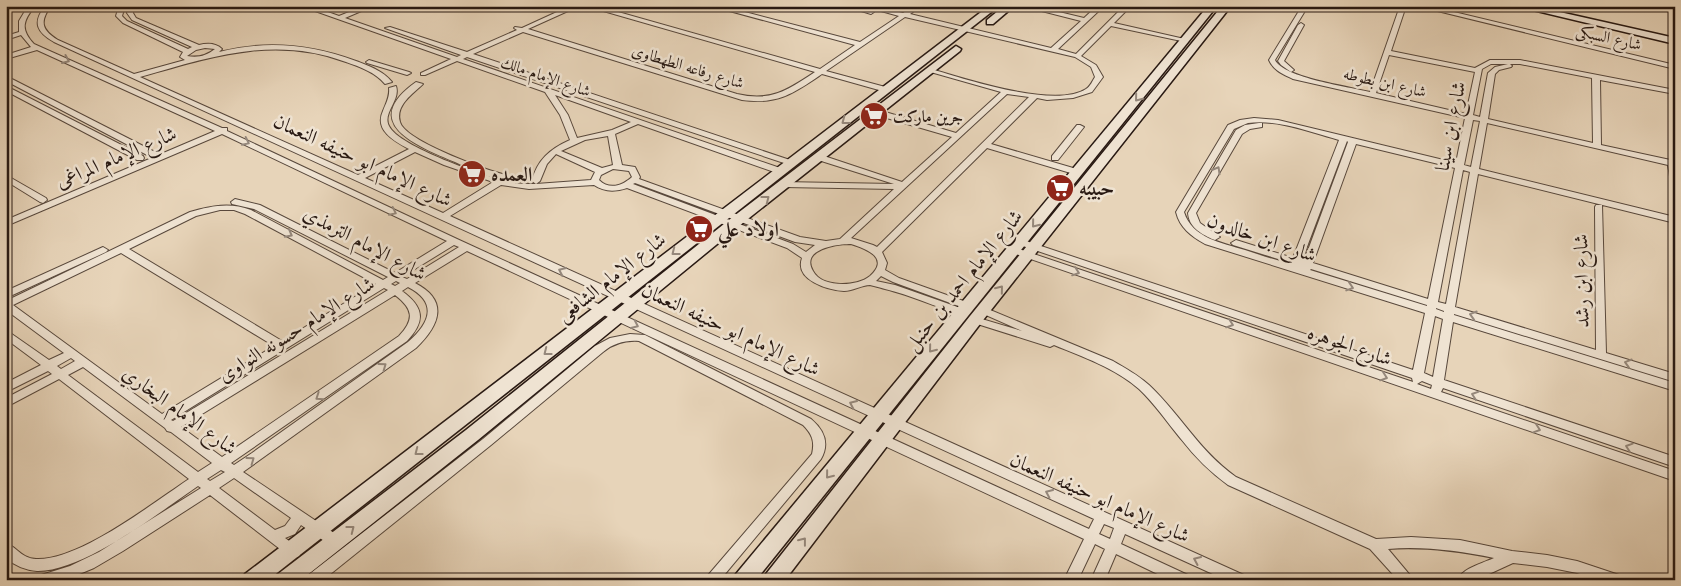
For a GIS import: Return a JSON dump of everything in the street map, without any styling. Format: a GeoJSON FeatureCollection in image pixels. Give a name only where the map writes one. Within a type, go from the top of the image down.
{"type":"FeatureCollection","features":[{"type":"Feature","properties":{"kind":"street"},"geometry":{"type":"LineString","coordinates":[[6,38],[22,33],[21,24],[32,6]]}},
{"type":"Feature","properties":{"kind":"street"},"geometry":{"type":"LineString","coordinates":[[53,6],[48,6],[41,18],[40,27],[46,36],[54,40]]}},
{"type":"Feature","properties":{"kind":"street"},"geometry":{"type":"LineString","coordinates":[[122,6],[119,16],[125,22],[185,53]]}},
{"type":"Feature","properties":{"kind":"street"},"geometry":{"type":"LineString","coordinates":[[131,6],[130,13],[134,19],[199,47]]}},
{"type":"Feature","properties":{"kind":"street","name":"شارع الإمام مالك"},"geometry":{"type":"LineString","coordinates":[[304,6],[340,15],[459,56],[785,173]]}},
{"type":"Feature","properties":{"kind":"street","name":"شارع الإمام مالك"},"geometry":{"type":"LineString","coordinates":[[322,6],[340,15]]}},
{"type":"Feature","properties":{"kind":"street"},"geometry":{"type":"LineString","coordinates":[[340,15],[358,6]]}},
{"type":"Feature","properties":{"kind":"street"},"geometry":{"type":"LineString","coordinates":[[340,15],[370,6]]}},
{"type":"Feature","properties":{"kind":"street"},"geometry":{"type":"LineString","coordinates":[[524,27],[566,6]]}},
{"type":"Feature","properties":{"kind":"street"},"geometry":{"type":"LineString","coordinates":[[133,75],[199,47],[213,46],[219,49],[268,43],[310,44],[327,47],[385,68],[420,74],[524,27],[576,6]]}},
{"type":"Feature","properties":{"kind":"street"},"geometry":{"type":"LineString","coordinates":[[588,6],[886,90]]}},
{"type":"Feature","properties":{"kind":"street"},"geometry":{"type":"LineString","coordinates":[[714,6],[860,42]]}},
{"type":"Feature","properties":{"kind":"street"},"geometry":{"type":"LineString","coordinates":[[730,6],[860,42]]}},
{"type":"Feature","properties":{"kind":"street"},"geometry":{"type":"LineString","coordinates":[[848,6],[1078,56],[1087,60],[1098,72],[1100,78],[1093,88],[1085,93],[1062,98],[1034,97],[929,70]]}},
{"type":"Feature","properties":{"kind":"street"},"geometry":{"type":"LineString","coordinates":[[866,6],[898,16]]}},
{"type":"Feature","properties":{"kind":"street","name":"شارع رفاعه الطهطاوى"},"geometry":{"type":"LineString","coordinates":[[898,16],[908,6]]}},
{"type":"Feature","properties":{"kind":"street","name":"شارع رفاعه الطهطاوى"},"geometry":{"type":"LineString","coordinates":[[524,27],[735,96],[756,100],[776,98],[790,92],[818,70],[898,16],[918,6]]}},
{"type":"Feature","properties":{"kind":"street","name":"شارع الإمام الشافعى"},"geometry":{"type":"LineString","coordinates":[[285,580],[472,435],[634,304],[728,219],[785,173],[872,108],[929,70],[995,6]]}},
{"type":"Feature","properties":{"kind":"street","name":"شارع الإمام الشافعى"},"geometry":{"type":"LineString","coordinates":[[785,173],[818,157],[872,108],[886,90],[1010,6]]}},
{"type":"Feature","properties":{"kind":"street"},"geometry":{"type":"LineString","coordinates":[[1025,6],[1088,18]]}},
{"type":"Feature","properties":{"kind":"street"},"geometry":{"type":"LineString","coordinates":[[1042,6],[1088,18]]}},
{"type":"Feature","properties":{"kind":"street"},"geometry":{"type":"LineString","coordinates":[[1053,50],[1101,6]]}},
{"type":"Feature","properties":{"kind":"street"},"geometry":{"type":"LineString","coordinates":[[1078,56],[1128,6]]}},
{"type":"Feature","properties":{"kind":"street","name":"شارع الإمام احمد بن حنبل"},"geometry":{"type":"LineString","coordinates":[[1163,77],[1186,40],[1213,6]]}},
{"type":"Feature","properties":{"kind":"street","name":"شارع الإمام احمد بن حنبل"},"geometry":{"type":"LineString","coordinates":[[743,580],[877,415],[972,312],[1163,77],[1226,6]]}},
{"type":"Feature","properties":{"kind":"street","name":"شارع ابن بطوطه"},"geometry":{"type":"LineString","coordinates":[[1299,21],[1305,6]]}},
{"type":"Feature","properties":{"kind":"street","name":"شارع ابن بطوطه"},"geometry":{"type":"LineString","coordinates":[[1311,6],[1272,60],[1278,69],[1296,77],[1373,92],[1674,161]]}},
{"type":"Feature","properties":{"kind":"street"},"geometry":{"type":"LineString","coordinates":[[1373,92],[1403,6]]}},
{"type":"Feature","properties":{"kind":"street","name":"شارع السبكى"},"geometry":{"type":"LineString","coordinates":[[1420,6],[1675,65]]}},
{"type":"Feature","properties":{"kind":"street","name":"شارع السبكى"},"geometry":{"type":"LineString","coordinates":[[1434,6],[1675,65]]}},
{"type":"Feature","properties":{"kind":"street"},"geometry":{"type":"LineString","coordinates":[[1520,6],[1675,41]]}},
{"type":"Feature","properties":{"kind":"street"},"geometry":{"type":"LineString","coordinates":[[1539,6],[1675,37]]}},
{"type":"Feature","properties":{"kind":"street"},"geometry":{"type":"LineString","coordinates":[[1109,24],[1186,40]]}},
{"type":"Feature","properties":{"kind":"street","name":"شارع الإمام ابو حنيفه النعمان"},"geometry":{"type":"LineString","coordinates":[[22,33],[35,46],[218,129],[466,247],[1185,580]]}},
{"type":"Feature","properties":{"kind":"street"},"geometry":{"type":"LineString","coordinates":[[6,55],[54,40]]}},
{"type":"Feature","properties":{"kind":"street","name":"شارع الإمام ابو حنيفه النعمان"},"geometry":{"type":"LineString","coordinates":[[54,40],[236,121],[896,424],[1242,580]]}},
{"type":"Feature","properties":{"kind":"street"},"geometry":{"type":"LineString","coordinates":[[133,75],[212,55],[263,47],[306,48],[331,54],[384,76],[390,85],[393,98],[383,122],[385,128],[396,139],[415,149],[482,177],[499,182],[532,186],[598,176],[618,167],[628,168],[634,172],[636,177],[617,188],[606,188],[598,176],[555,151]]}},
{"type":"Feature","properties":{"kind":"street"},"geometry":{"type":"LineString","coordinates":[[212,55],[219,49]]}},
{"type":"Feature","properties":{"kind":"street"},"geometry":{"type":"LineString","coordinates":[[1386,52],[1479,71]]}},
{"type":"Feature","properties":{"kind":"street"},"geometry":{"type":"LineString","coordinates":[[185,53],[186,59],[195,60]]}},
{"type":"Feature","properties":{"kind":"street","name":"شارع الإمام مالك"},"geometry":{"type":"LineString","coordinates":[[459,56],[548,91],[785,173]]}},
{"type":"Feature","properties":{"kind":"street","name":"شارع ابن سينا"},"geometry":{"type":"LineString","coordinates":[[1417,382],[1479,71],[1485,63],[1512,61],[1675,96]]}},
{"type":"Feature","properties":{"kind":"street","name":"شارع ابن سينا"},"geometry":{"type":"LineString","coordinates":[[1436,395],[1492,73],[1497,68],[1511,66],[1530,67],[1675,92]]}},
{"type":"Feature","properties":{"kind":"street"},"geometry":{"type":"LineString","coordinates":[[390,85],[394,76],[407,73]]}},
{"type":"Feature","properties":{"kind":"street"},"geometry":{"type":"LineString","coordinates":[[420,74],[424,80],[407,93],[398,107],[396,118],[398,128],[401,131],[424,145],[498,176],[536,181],[598,176]]}},
{"type":"Feature","properties":{"kind":"street"},"geometry":{"type":"LineString","coordinates":[[6,78],[152,154]]}},
{"type":"Feature","properties":{"kind":"street"},"geometry":{"type":"LineString","coordinates":[[1596,78],[1597,143]]}},
{"type":"Feature","properties":{"kind":"street"},"geometry":{"type":"LineString","coordinates":[[390,85],[406,88],[419,84]]}},
{"type":"Feature","properties":{"kind":"street"},"geometry":{"type":"LineString","coordinates":[[6,88],[140,158]]}},
{"type":"Feature","properties":{"kind":"street"},"geometry":{"type":"LineString","coordinates":[[548,91],[564,115],[574,141]]}},
{"type":"Feature","properties":{"kind":"street"},"geometry":{"type":"LineString","coordinates":[[844,241],[1006,91]]}},
{"type":"Feature","properties":{"kind":"street"},"geometry":{"type":"LineString","coordinates":[[878,252],[1034,97]]}},
{"type":"Feature","properties":{"kind":"street"},"geometry":{"type":"LineString","coordinates":[[872,108],[959,134]]}},
{"type":"Feature","properties":{"kind":"street"},"geometry":{"type":"LineString","coordinates":[[61,116],[72,112]]}},
{"type":"Feature","properties":{"kind":"street","name":"شارع ابن خالدون"},"geometry":{"type":"LineString","coordinates":[[1295,265],[1208,242],[1195,235],[1182,220],[1180,212],[1230,127],[1242,122],[1268,120],[1474,173],[1675,220]]}},
{"type":"Feature","properties":{"kind":"street","name":"شارع الإمام المراغى"},"geometry":{"type":"LineString","coordinates":[[6,223],[236,121]]}},
{"type":"Feature","properties":{"kind":"street"},"geometry":{"type":"LineString","coordinates":[[536,181],[538,170],[544,160],[555,151],[574,141],[611,133],[636,122]]}},
{"type":"Feature","properties":{"kind":"street","name":"شارع ابن خالدون"},"geometry":{"type":"LineString","coordinates":[[1348,142],[1270,126],[1248,127],[1237,135],[1192,213],[1194,224],[1216,237],[1306,269],[1599,359],[1675,378]]}},
{"type":"Feature","properties":{"kind":"street"},"geometry":{"type":"LineString","coordinates":[[1055,158],[1080,127]]}},
{"type":"Feature","properties":{"kind":"street","name":"شارع الإمام المراغى"},"geometry":{"type":"LineString","coordinates":[[6,215],[140,158],[218,129]]}},
{"type":"Feature","properties":{"kind":"street"},"geometry":{"type":"LineString","coordinates":[[611,133],[618,167]]}},
{"type":"Feature","properties":{"kind":"street"},"geometry":{"type":"LineString","coordinates":[[988,142],[1055,158],[1080,169]]}},
{"type":"Feature","properties":{"kind":"street"},"geometry":{"type":"LineString","coordinates":[[988,142],[1080,169]]}},
{"type":"Feature","properties":{"kind":"street"},"geometry":{"type":"LineString","coordinates":[[1295,265],[1315,214],[1348,142]]}},
{"type":"Feature","properties":{"kind":"street"},"geometry":{"type":"LineString","coordinates":[[1306,269],[1325,217],[1348,142]]}},
{"type":"Feature","properties":{"kind":"street"},"geometry":{"type":"LineString","coordinates":[[358,178],[415,149]]}},
{"type":"Feature","properties":{"kind":"street","name":"شارع الإمام احمد بن حنبل"},"geometry":{"type":"LineString","coordinates":[[1024,248],[1080,169],[1105,149]]}},
{"type":"Feature","properties":{"kind":"street"},"geometry":{"type":"LineString","coordinates":[[818,157],[903,186]]}},
{"type":"Feature","properties":{"kind":"street"},"geometry":{"type":"LineString","coordinates":[[1674,161],[1675,182]]}},
{"type":"Feature","properties":{"kind":"street"},"geometry":{"type":"LineString","coordinates":[[785,173],[903,186]]}},
{"type":"Feature","properties":{"kind":"street"},"geometry":{"type":"LineString","coordinates":[[6,178],[43,200]]}},
{"type":"Feature","properties":{"kind":"street"},"geometry":{"type":"LineString","coordinates":[[444,216],[499,182]]}},
{"type":"Feature","properties":{"kind":"street"},"geometry":{"type":"LineString","coordinates":[[630,182],[728,219],[790,246],[808,257]]}},
{"type":"Feature","properties":{"kind":"street"},"geometry":{"type":"LineString","coordinates":[[1197,183],[1208,186]]}},
{"type":"Feature","properties":{"kind":"street","name":"شارع الإمام الترمذي"},"geometry":{"type":"LineString","coordinates":[[6,305],[107,252],[122,249],[131,241],[200,206],[238,202],[257,206],[407,283],[426,295],[433,311],[432,324],[425,334],[211,488],[99,558],[74,571],[43,580]]}},
{"type":"Feature","properties":{"kind":"street","name":"شارع ابن خالدون"},"geometry":{"type":"LineString","coordinates":[[1599,203],[1675,226]]}},
{"type":"Feature","properties":{"kind":"street","name":"شارع ابن رشد"},"geometry":{"type":"LineString","coordinates":[[1599,203],[1599,359],[1611,362],[1612,364],[1609,367],[1675,387]]}},
{"type":"Feature","properties":{"kind":"street","name":"شارع الإمام الترمذي"},"geometry":{"type":"LineString","coordinates":[[6,295],[192,214],[221,206],[248,212],[395,290],[415,308],[415,323],[405,338],[132,524],[91,548],[65,560],[40,565],[26,564],[16,559],[6,549]]}},
{"type":"Feature","properties":{"kind":"street"},"geometry":{"type":"LineString","coordinates":[[1315,214],[1325,217]]}},
{"type":"Feature","properties":{"kind":"street"},"geometry":{"type":"LineString","coordinates":[[728,219],[798,240],[825,244]]}},
{"type":"Feature","properties":{"kind":"street","name":"شارع الإمام الشافعى"},"geometry":{"type":"LineString","coordinates":[[252,580],[618,297],[728,219]]}},
{"type":"Feature","properties":{"kind":"street","name":"شارع الإمام حسونه النواوى"},"geometry":{"type":"LineString","coordinates":[[161,420],[454,241]]}},
{"type":"Feature","properties":{"kind":"street"},"geometry":{"type":"LineString","coordinates":[[844,241],[866,245],[878,252],[882,258],[881,272],[869,282],[846,288],[822,283],[813,278],[808,272],[806,264],[808,257],[814,249],[825,244],[844,241]]}},
{"type":"Feature","properties":{"kind":"street","name":"شارع الإمام حسونه النواوى"},"geometry":{"type":"LineString","coordinates":[[171,428],[466,247]]}},
{"type":"Feature","properties":{"kind":"street","name":"شارع الجوهره"},"geometry":{"type":"LineString","coordinates":[[1024,248],[1417,382],[1436,395],[1675,476]]}},
{"type":"Feature","properties":{"kind":"street"},"geometry":{"type":"LineString","coordinates":[[122,249],[282,346]]}},
{"type":"Feature","properties":{"kind":"street"},"geometry":{"type":"LineString","coordinates":[[881,272],[1036,341],[1060,345],[1109,364],[1143,386],[1204,459],[1220,474],[1375,545],[1407,580]]}},
{"type":"Feature","properties":{"kind":"street"},"geometry":{"type":"LineString","coordinates":[[869,282],[972,312]]}},
{"type":"Feature","properties":{"kind":"street","name":"شارع الإمام البخاري"},"geometry":{"type":"LineString","coordinates":[[6,305],[221,464],[335,541]]}},
{"type":"Feature","properties":{"kind":"street","name":"شارع الإمام احمد بن حنبل"},"geometry":{"type":"LineString","coordinates":[[773,580],[896,424],[972,312]]}},
{"type":"Feature","properties":{"kind":"street","name":"شارع الإمام البخاري"},"geometry":{"type":"LineString","coordinates":[[6,333],[307,562]]}},
{"type":"Feature","properties":{"kind":"street"},"geometry":{"type":"LineString","coordinates":[[312,580],[488,442],[605,344],[614,340],[632,337],[641,338],[807,422],[820,437],[817,456],[711,580]]}},
{"type":"Feature","properties":{"kind":"street"},"geometry":{"type":"LineString","coordinates":[[6,388],[72,353]]}},
{"type":"Feature","properties":{"kind":"street"},"geometry":{"type":"LineString","coordinates":[[6,403],[82,362]]}},
{"type":"Feature","properties":{"kind":"street","name":"شارع الجوهره"},"geometry":{"type":"LineString","coordinates":[[1417,382],[1439,383],[1675,462]]}},
{"type":"Feature","properties":{"kind":"street"},"geometry":{"type":"LineString","coordinates":[[495,416],[496,422],[508,424]]}},
{"type":"Feature","properties":{"kind":"street"},"geometry":{"type":"LineString","coordinates":[[472,435],[480,435],[488,442]]}},
{"type":"Feature","properties":{"kind":"street"},"geometry":{"type":"LineString","coordinates":[[1071,580],[1101,517]]}},
{"type":"Feature","properties":{"kind":"street"},"geometry":{"type":"LineString","coordinates":[[274,537],[290,530],[299,518]]}},
{"type":"Feature","properties":{"kind":"street"},"geometry":{"type":"LineString","coordinates":[[1098,580],[1122,526]]}},
{"type":"Feature","properties":{"kind":"street"},"geometry":{"type":"LineString","coordinates":[[1375,545],[1405,541],[1438,542],[1474,547],[1512,557],[1547,560],[1577,567],[1617,580]]}},
{"type":"Feature","properties":{"kind":"street"},"geometry":{"type":"LineString","coordinates":[[1464,580],[1476,572],[1512,557]]}},
{"type":"Feature","properties":{"kind":"place","name":"جرين ماركت"},"geometry":{"type":"Point","coordinates":[874,116]}},
{"type":"Feature","properties":{"kind":"place","name":"العمده"},"geometry":{"type":"Point","coordinates":[472,174]}},
{"type":"Feature","properties":{"kind":"place","name":"حبيبه"},"geometry":{"type":"Point","coordinates":[1060,188]}},
{"type":"Feature","properties":{"kind":"place","name":"اولاد علي"},"geometry":{"type":"Point","coordinates":[699,229]}}]}
